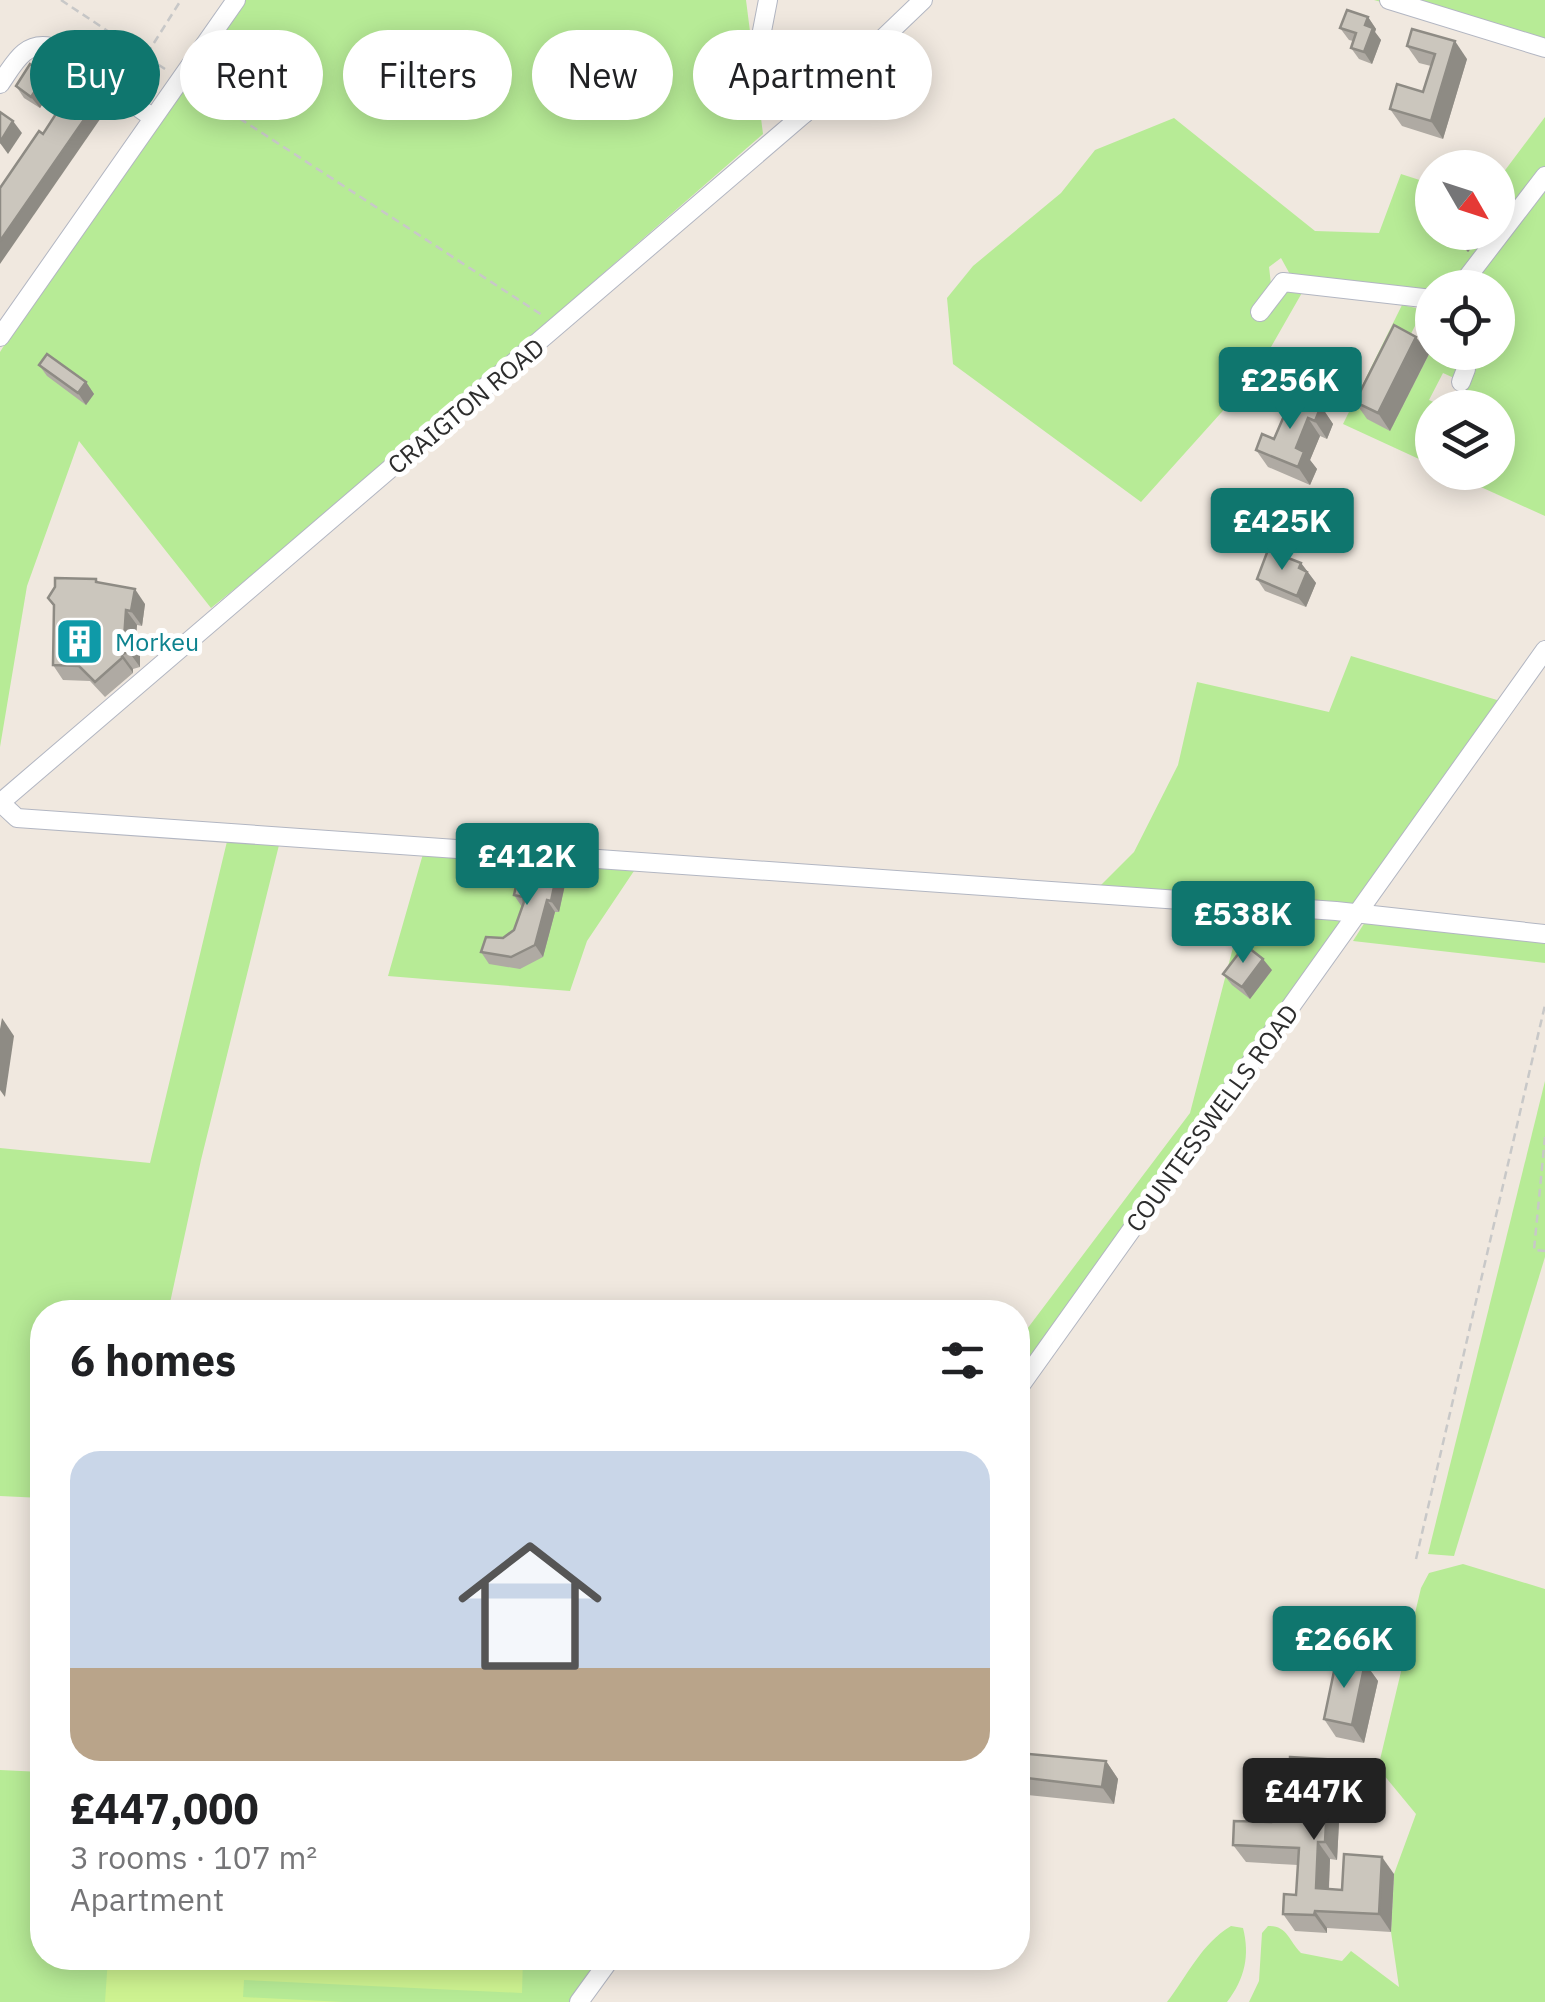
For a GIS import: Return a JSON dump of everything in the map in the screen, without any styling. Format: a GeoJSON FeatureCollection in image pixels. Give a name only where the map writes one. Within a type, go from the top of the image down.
{"type":"FeatureCollection","features":[{"type":"Feature","properties":{"kind":"street"},"geometry":{"type":"LineString","coordinates":[[160,106],[236,0]]}},
{"type":"Feature","properties":{"kind":"street"},"geometry":{"type":"LineString","coordinates":[[762,30],[768,0]]}},
{"type":"Feature","properties":{"kind":"street","name":"CRAIGTON ROAD"},"geometry":{"type":"LineString","coordinates":[[892,30],[923,0]]}},
{"type":"Feature","properties":{"kind":"street"},"geometry":{"type":"LineString","coordinates":[[1389,0],[1545,48]]}},
{"type":"Feature","properties":{"kind":"street"},"geometry":{"type":"LineString","coordinates":[[0,84],[30,46]]}},
{"type":"Feature","properties":{"kind":"street"},"geometry":{"type":"LineString","coordinates":[[0,337],[150,120]]}},
{"type":"Feature","properties":{"kind":"street","name":"CRAIGTON ROAD"},"geometry":{"type":"LineString","coordinates":[[0,803],[797,120]]}},
{"type":"Feature","properties":{"kind":"street"},"geometry":{"type":"LineString","coordinates":[[1474,270],[1545,176]]}},
{"type":"Feature","properties":{"kind":"street"},"geometry":{"type":"LineString","coordinates":[[1260,312],[1280,274],[1415,296]]}},
{"type":"Feature","properties":{"kind":"street"},"geometry":{"type":"LineString","coordinates":[[1461,382],[1466,370]]}},
{"type":"Feature","properties":{"kind":"street","name":"COUNTESSWELLS ROAD"},"geometry":{"type":"LineString","coordinates":[[1030,1372],[1545,650]]}},
{"type":"Feature","properties":{"kind":"street"},"geometry":{"type":"LineString","coordinates":[[0,803],[16,818],[1336,911],[1545,934]]}},
{"type":"Feature","properties":{"kind":"street"},"geometry":{"type":"LineString","coordinates":[[579,2002],[602,1970]]}},
{"type":"Feature","properties":{"kind":"path"},"geometry":{"type":"LineString","coordinates":[[61,0],[107,30]]}},
{"type":"Feature","properties":{"kind":"path"},"geometry":{"type":"LineString","coordinates":[[160,33],[180,0]]}},
{"type":"Feature","properties":{"kind":"path"},"geometry":{"type":"LineString","coordinates":[[160,66],[560,326]]}},
{"type":"Feature","properties":{"kind":"path"},"geometry":{"type":"LineString","coordinates":[[1416,1559],[1545,1005]]}},
{"type":"Feature","properties":{"kind":"path"},"geometry":{"type":"LineString","coordinates":[[1545,1137],[1534,1250],[1545,1251]]}},
{"type":"Feature","properties":{"kind":"green space"},"geometry":{"type":"Polygon","coordinates":[[[236,0],[746,0],[750,30],[693,30],[693,120],[761,120],[763,134],[319,521],[211,608],[79,441],[27,586],[0,747],[0,352],[82,218],[151,120],[160,120],[160,108],[180,79],[180,120],[323,120],[323,30],[215,30],[236,0]]]}},
{"type":"Feature","properties":{"kind":"green space"},"geometry":{"type":"Polygon","coordinates":[[[1374,0],[1545,0],[1545,48],[1374,0]]]}},
{"type":"Feature","properties":{"kind":"green space"},"geometry":{"type":"Polygon","coordinates":[[[1545,117],[1545,170],[1515,209],[1515,157],[1545,117]]]}},
{"type":"Feature","properties":{"kind":"green space"},"geometry":{"type":"Polygon","coordinates":[[[1174,118],[1315,231],[1379,233],[1401,174],[1415,179],[1415,250],[1482,250],[1466,270],[1415,270],[1415,294],[1292,278],[1281,258],[1269,267],[1271,284],[1303,291],[1255,375],[1141,502],[953,364],[947,298],[973,266],[1061,193],[1095,150],[1174,118]]]}},
{"type":"Feature","properties":{"kind":"green space"},"geometry":{"type":"Polygon","coordinates":[[[1545,185],[1545,516],[1488,490],[1515,490],[1515,390],[1463,390],[1474,370],[1515,370],[1515,270],[1479,270],[1495,250],[1515,250],[1515,224],[1545,185]]]}},
{"type":"Feature","properties":{"kind":"green space"},"geometry":{"type":"Polygon","coordinates":[[[1402,305],[1415,308],[1415,326],[1368,419],[1390,430],[1421,370],[1457,370],[1454,378],[1443,373],[1434,390],[1415,390],[1415,457],[1343,424],[1402,305]]]}},
{"type":"Feature","properties":{"kind":"green space"},"geometry":{"type":"Polygon","coordinates":[[[1351,656],[1507,703],[1030,1363],[1030,1325],[1190,1113],[1244,905],[1100,886],[1134,852],[1178,765],[1197,682],[1329,712],[1351,656]]]}},
{"type":"Feature","properties":{"kind":"green space"},"geometry":{"type":"Polygon","coordinates":[[[229,833],[281,837],[171,1300],[30,1300],[30,1497],[0,1496],[0,1148],[150,1163],[229,833]]]}},
{"type":"Feature","properties":{"kind":"green space"},"geometry":{"type":"Polygon","coordinates":[[[425,847],[640,862],[587,941],[570,991],[388,976],[425,847]]]}},
{"type":"Feature","properties":{"kind":"green space"},"geometry":{"type":"Polygon","coordinates":[[[1365,922],[1545,936],[1545,963],[1353,941],[1365,922]]]}},
{"type":"Feature","properties":{"kind":"green space"},"geometry":{"type":"Polygon","coordinates":[[[1545,1081],[1545,1257],[1454,1556],[1428,1554],[1545,1081]]]}},
{"type":"Feature","properties":{"kind":"green space"},"geometry":{"type":"Polygon","coordinates":[[[1463,1564],[1545,1589],[1545,2002],[1249,2002],[1259,1981],[1262,1933],[1268,1926],[1284,1931],[1301,1953],[1342,1961],[1351,1951],[1399,1987],[1391,1932],[1394,1874],[1416,1814],[1378,1768],[1421,1588],[1429,1573],[1463,1564]]]}},
{"type":"Feature","properties":{"kind":"green space"},"geometry":{"type":"Polygon","coordinates":[[[0,1770],[30,1771],[30,1970],[593,1970],[570,2002],[0,2002],[0,1770]]]}},
{"type":"Feature","properties":{"kind":"green space"},"geometry":{"type":"Polygon","coordinates":[[[1231,1926],[1243,1928],[1246,1957],[1242,1976],[1227,2002],[1167,2002],[1203,1951],[1231,1926]]]}},
{"type":"Feature","properties":{"kind":"green space"},"geometry":{"type":"Polygon","coordinates":[[[107,1970],[523,1970],[522,1993],[244,1980],[243,1997],[344,2002],[105,2002],[107,1970]]]}},
{"type":"Feature","properties":{"kind":"building"},"geometry":{"type":"Polygon","coordinates":[[[1347,10],[1368,17],[1365,25],[1373,28],[1364,52],[1351,48],[1356,33],[1340,28],[1347,10]]]}},
{"type":"Feature","properties":{"kind":"building"},"geometry":{"type":"Polygon","coordinates":[[[1412,29],[1455,41],[1431,121],[1390,109],[1397,84],[1423,92],[1435,54],[1407,46],[1412,29]]]}},
{"type":"Feature","properties":{"kind":"building"},"geometry":{"type":"Polygon","coordinates":[[[30,64],[30,96],[16,86],[30,64]]]}},
{"type":"Feature","properties":{"kind":"building"},"geometry":{"type":"Polygon","coordinates":[[[0,112],[13,121],[0,142],[0,112]]]}},
{"type":"Feature","properties":{"kind":"building"},"geometry":{"type":"Polygon","coordinates":[[[52,120],[84,120],[0,241],[0,188],[39,131],[43,134],[52,120]]]}},
{"type":"Feature","properties":{"kind":"building"},"geometry":{"type":"Polygon","coordinates":[[[1394,325],[1415,336],[1378,413],[1355,402],[1394,325]]]}},
{"type":"Feature","properties":{"kind":"building"},"geometry":{"type":"Polygon","coordinates":[[[47,354],[86,382],[78,393],[39,365],[47,354]]]}},
{"type":"Feature","properties":{"kind":"building"},"geometry":{"type":"Polygon","coordinates":[[[1293,395],[1321,406],[1315,421],[1308,418],[1296,448],[1304,452],[1298,467],[1256,450],[1262,434],[1274,439],[1293,395]]]}},
{"type":"Feature","properties":{"kind":"building"},"geometry":{"type":"Polygon","coordinates":[[[1268,550],[1301,563],[1299,568],[1307,572],[1297,596],[1257,579],[1268,550]]]}},
{"type":"Feature","properties":{"kind":"building"},"geometry":{"type":"Polygon","coordinates":[[[55,578],[96,579],[135,589],[131,611],[126,610],[124,639],[130,639],[129,652],[122,654],[95,682],[79,666],[53,665],[54,605],[48,598],[55,578]]]}},
{"type":"Feature","properties":{"kind":"building"},"geometry":{"type":"Polygon","coordinates":[[[523,855],[540,858],[539,863],[558,868],[535,945],[511,957],[481,952],[486,937],[503,938],[514,930],[524,902],[523,897],[514,895],[523,855]]]}},
{"type":"Feature","properties":{"kind":"building"},"geometry":{"type":"Polygon","coordinates":[[[1245,945],[1263,959],[1242,987],[1223,974],[1245,945]]]}},
{"type":"Feature","properties":{"kind":"building"},"geometry":{"type":"Polygon","coordinates":[[[1337,1657],[1365,1663],[1352,1725],[1324,1719],[1337,1657]]]}},
{"type":"Feature","properties":{"kind":"building"},"geometry":{"type":"Polygon","coordinates":[[[1030,1754],[1106,1761],[1102,1787],[1030,1778],[1030,1754]]]}},
{"type":"Feature","properties":{"kind":"building"},"geometry":{"type":"Polygon","coordinates":[[[1290,1757],[1339,1760],[1336,1806],[1327,1804],[1325,1842],[1318,1842],[1316,1888],[1342,1890],[1344,1854],[1382,1857],[1379,1914],[1283,1914],[1284,1894],[1296,1895],[1299,1848],[1233,1845],[1234,1821],[1271,1822],[1272,1802],[1289,1803],[1290,1757]]]}},
{"type":"Feature","properties":{"kind":"place","name":"Morkeu"},"geometry":{"type":"Point","coordinates":[80,642]}}]}
